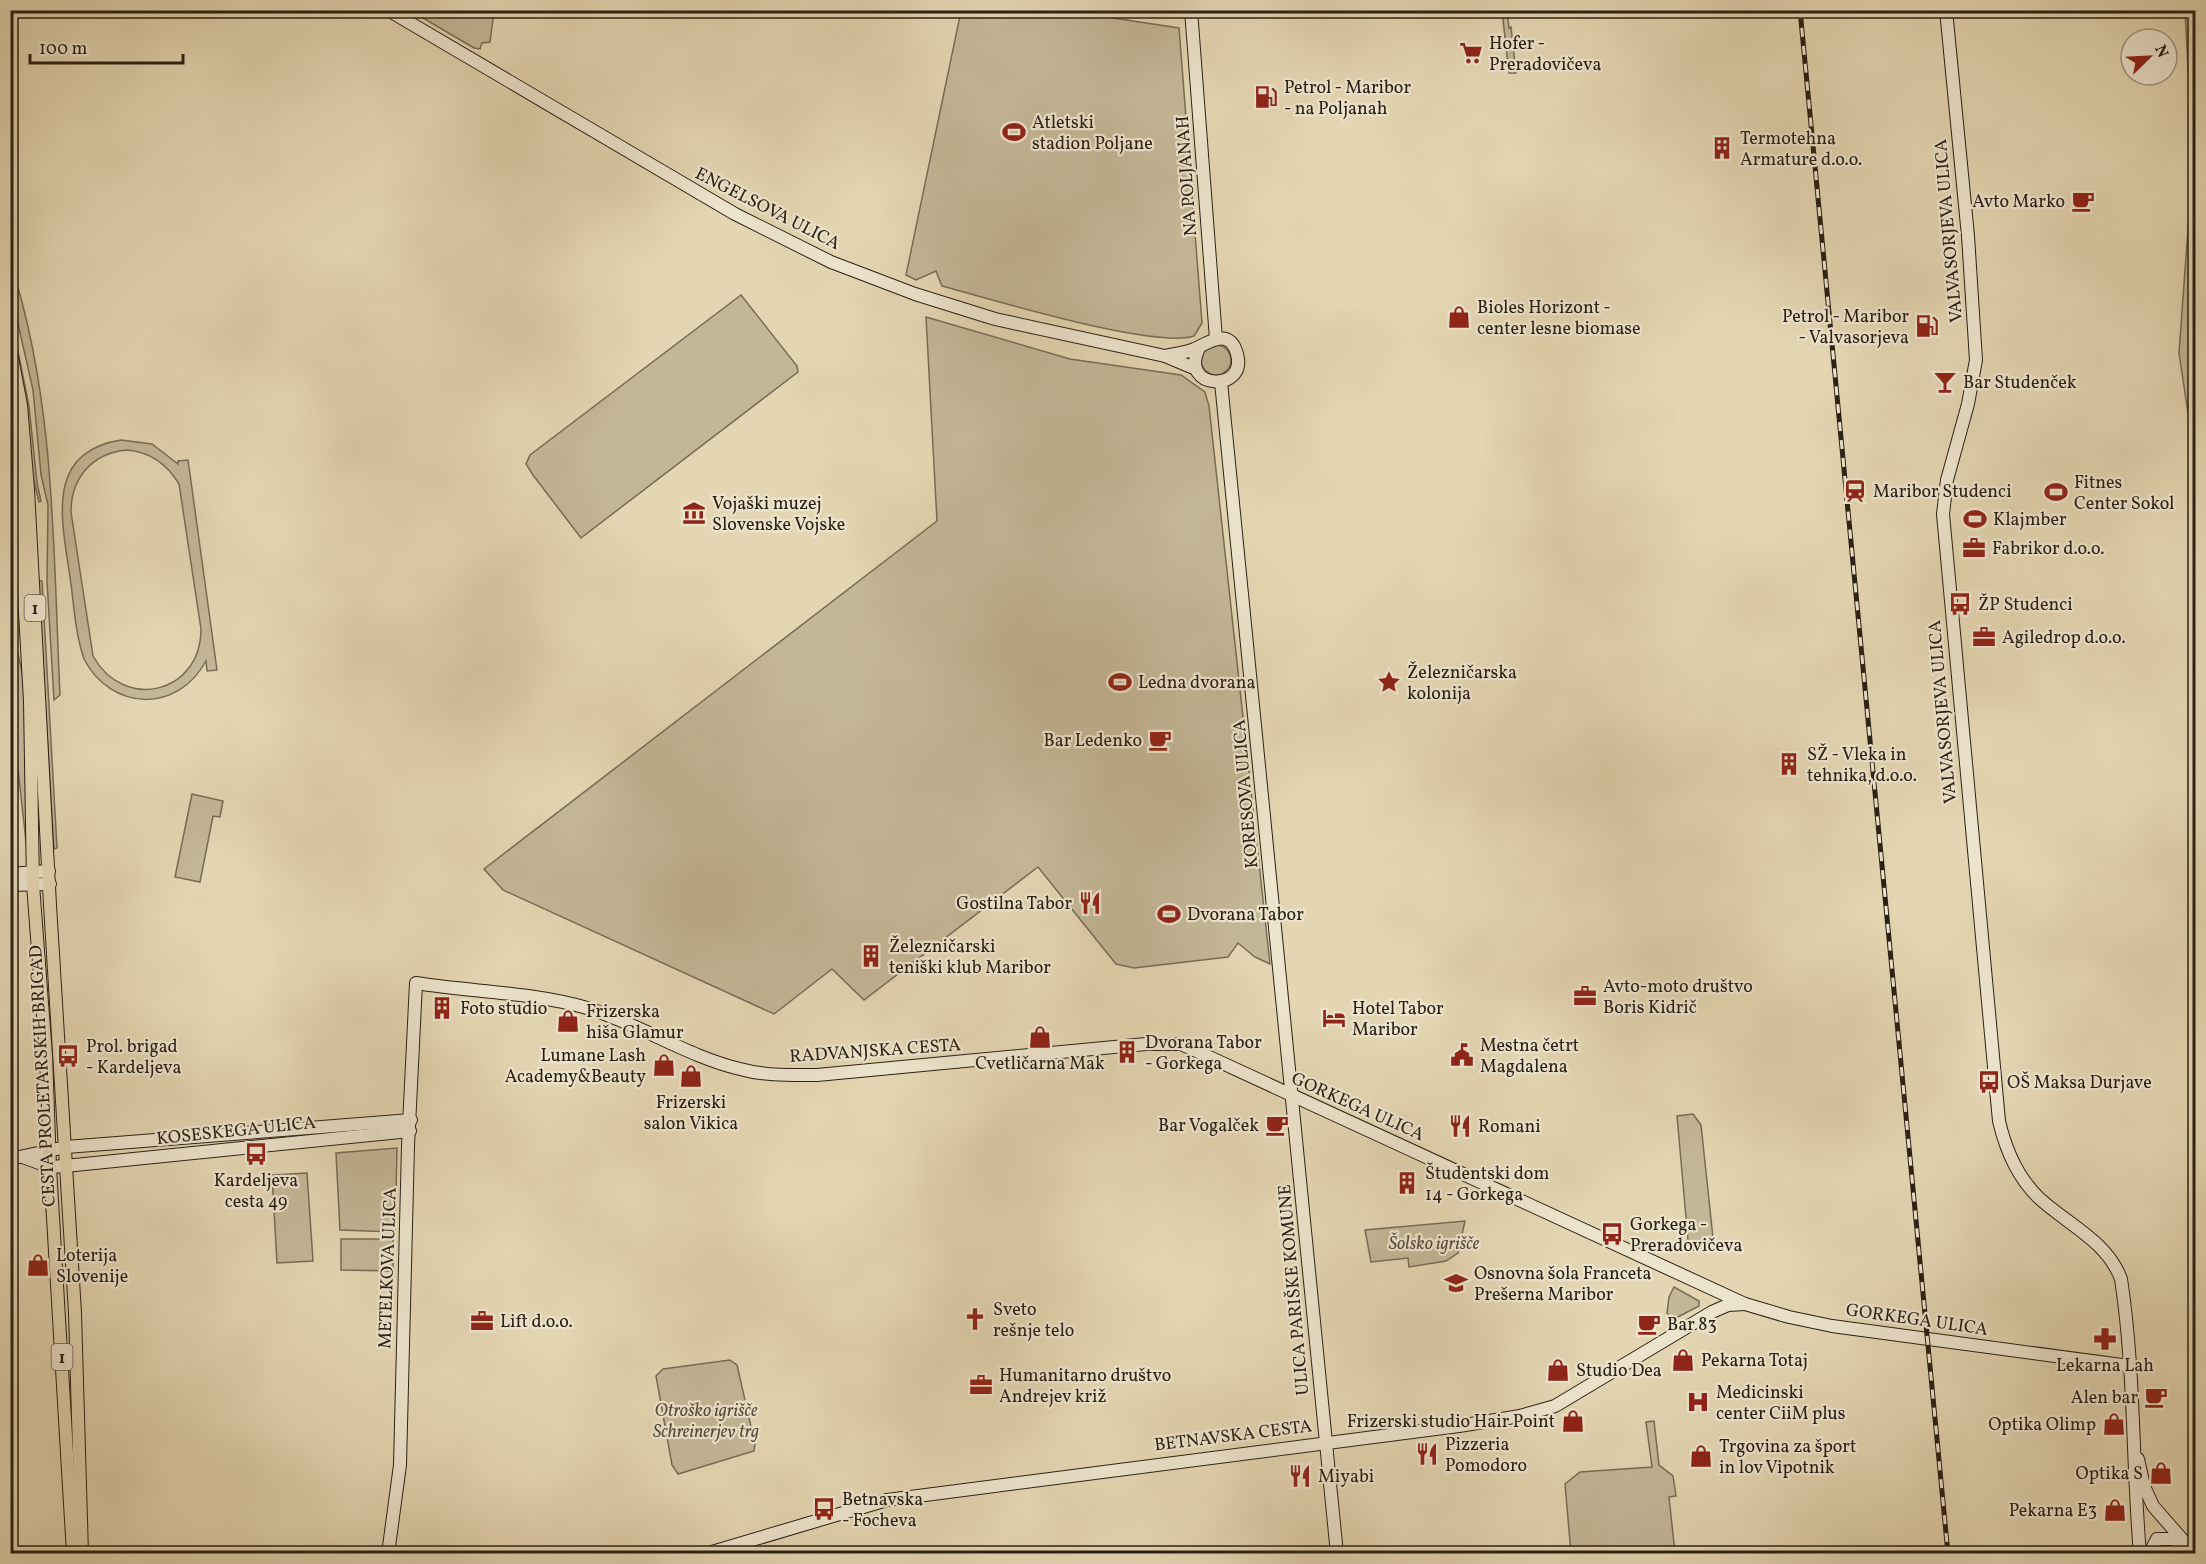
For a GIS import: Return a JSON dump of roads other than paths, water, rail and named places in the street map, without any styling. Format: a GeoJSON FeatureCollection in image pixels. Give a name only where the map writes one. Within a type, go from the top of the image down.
{"type":"FeatureCollection","features":[{"type":"Feature","properties":{"kind":"main road","name":"CESTA PROLETARSKIH BRIGAD"},"geometry":{"type":"LineString","coordinates":[[10,346],[25,445],[75,1312],[82,1554]]}},
{"type":"Feature","properties":{"kind":"main road","name":"CESTA PROLETARSKIH BRIGAD"},"geometry":{"type":"LineString","coordinates":[[10,407],[30,701],[33,878],[51,1148],[50,1167],[72,1554]]}},
{"type":"Feature","properties":{"kind":"street","name":"ENGELSOVA ULICA"},"geometry":{"type":"LineString","coordinates":[[388,10],[735,214],[831,262],[915,294],[994,319],[1165,356]]}},
{"type":"Feature","properties":{"kind":"street","name":"NA POLJANAH"},"geometry":{"type":"LineString","coordinates":[[1191,10],[1216,339]]}},
{"type":"Feature","properties":{"kind":"street","name":"VALVASORJEVA ULICA"},"geometry":{"type":"LineString","coordinates":[[1946,10],[1968,236],[1976,360],[1968,404],[1947,480],[1943,514],[1999,1121],[2010,1159],[2023,1180],[2039,1198],[2093,1241],[2115,1263],[2123,1290],[2134,1443]]}},
{"type":"Feature","properties":{"kind":"street"},"geometry":{"type":"LineString","coordinates":[[1216,339],[1230,343],[1238,355],[1237,369],[1233,375],[1221,382],[1206,380],[1196,369],[1165,356],[1199,348],[1210,340],[1216,339]]}},
{"type":"Feature","properties":{"kind":"street"},"geometry":{"type":"LineString","coordinates":[[1196,369],[1195,361],[1199,348]]}},
{"type":"Feature","properties":{"kind":"street","name":"KORESOVA ULICA"},"geometry":{"type":"LineString","coordinates":[[1221,382],[1291,1095]]}},
{"type":"Feature","properties":{"kind":"street"},"geometry":{"type":"LineString","coordinates":[[10,874],[49,878]]}},
{"type":"Feature","properties":{"kind":"street"},"geometry":{"type":"LineString","coordinates":[[10,885],[33,878]]}},
{"type":"Feature","properties":{"kind":"street","name":"RADVANJSKA CESTA"},"geometry":{"type":"LineString","coordinates":[[416,982],[588,1008],[706,1059],[740,1070],[777,1074],[817,1075],[1170,1043]]}},
{"type":"Feature","properties":{"kind":"street","name":"METELKOVA ULICA"},"geometry":{"type":"LineString","coordinates":[[388,1554],[400,1465],[416,982]]}},
{"type":"Feature","properties":{"kind":"street","name":"GORKEGA ULICA"},"geometry":{"type":"LineString","coordinates":[[1170,1043],[1181,1044],[1707,1284],[1745,1304],[1789,1317],[1832,1326],[2129,1366]]}},
{"type":"Feature","properties":{"kind":"street","name":"ULICA PARIŠKE KOMUNE"},"geometry":{"type":"LineString","coordinates":[[1291,1095],[1297,1130],[1337,1554]]}},
{"type":"Feature","properties":{"kind":"street","name":"KOSESKEGA ULICA"},"geometry":{"type":"LineString","coordinates":[[17,1158],[51,1148],[410,1125]]}},
{"type":"Feature","properties":{"kind":"street","name":"KOSESKEGA ULICA"},"geometry":{"type":"LineString","coordinates":[[50,1167],[410,1125]]}},
{"type":"Feature","properties":{"kind":"street"},"geometry":{"type":"LineString","coordinates":[[17,1158],[50,1167]]}},
{"type":"Feature","properties":{"kind":"street","name":"BETNAVSKA CESTA"},"geometry":{"type":"LineString","coordinates":[[705,1554],[887,1500],[1459,1426],[1540,1411],[1563,1402],[1712,1312],[1728,1305],[1745,1304]]}},
{"type":"Feature","properties":{"kind":"street"},"geometry":{"type":"LineString","coordinates":[[2134,1443],[2148,1497],[2194,1553]]}},
{"type":"Feature","properties":{"kind":"street"},"geometry":{"type":"LineString","coordinates":[[2134,1443],[2133,1476],[2140,1554]]}},
{"type":"Feature","properties":{"kind":"street"},"geometry":{"type":"LineString","coordinates":[[2149,1554],[2157,1539],[2165,1538],[2178,1542],[2194,1553]]}},
{"type":"Feature","properties":{"kind":"railway"},"geometry":{"type":"LineString","coordinates":[[1800,10],[1948,1554]]}},
{"type":"Feature","properties":{"kind":"place","name":"Hofer - Preradovičeva"},"geometry":{"type":"Point","coordinates":[1471,53]}},
{"type":"Feature","properties":{"kind":"place","name":"Petrol - Maribor - na Poljanah"},"geometry":{"type":"Point","coordinates":[1266,97]}},
{"type":"Feature","properties":{"kind":"place","name":"Atletski stadion Poljane"},"geometry":{"type":"Point","coordinates":[1014,132]}},
{"type":"Feature","properties":{"kind":"place","name":"Termotehna Armature d.o.o."},"geometry":{"type":"Point","coordinates":[1722,148]}},
{"type":"Feature","properties":{"kind":"place","name":"Avto Marko"},"geometry":{"type":"Point","coordinates":[2083,201]}},
{"type":"Feature","properties":{"kind":"place","name":"Bioles Horizont - center lesne biomase"},"geometry":{"type":"Point","coordinates":[1459,317]}},
{"type":"Feature","properties":{"kind":"place","name":"Petrol - Maribor - Valvasorjeva"},"geometry":{"type":"Point","coordinates":[1927,326]}},
{"type":"Feature","properties":{"kind":"place","name":"Bar Studenček"},"geometry":{"type":"Point","coordinates":[1945,382]}},
{"type":"Feature","properties":{"kind":"place","name":"Maribor Studenci"},"geometry":{"type":"Point","coordinates":[1855,491]}},
{"type":"Feature","properties":{"kind":"place","name":"Fitnes Center Sokol"},"geometry":{"type":"Point","coordinates":[2056,492]}},
{"type":"Feature","properties":{"kind":"place","name":"Vojaški muzej Slovenske Vojske"},"geometry":{"type":"Point","coordinates":[694,513]}},
{"type":"Feature","properties":{"kind":"place","name":"Klajmber"},"geometry":{"type":"Point","coordinates":[1975,519]}},
{"type":"Feature","properties":{"kind":"place","name":"Fabrikor d.o.o."},"geometry":{"type":"Point","coordinates":[1974,548]}},
{"type":"Feature","properties":{"kind":"place","name":"ŽP Studenci"},"geometry":{"type":"Point","coordinates":[1960,604]}},
{"type":"Feature","properties":{"kind":"place","name":"Agiledrop d.o.o."},"geometry":{"type":"Point","coordinates":[1984,637]}},
{"type":"Feature","properties":{"kind":"place","name":"Ledna dvorana"},"geometry":{"type":"Point","coordinates":[1120,682]}},
{"type":"Feature","properties":{"kind":"place","name":"Železničarska kolonija"},"geometry":{"type":"Point","coordinates":[1389,682]}},
{"type":"Feature","properties":{"kind":"place","name":"Bar Ledenko"},"geometry":{"type":"Point","coordinates":[1160,740]}},
{"type":"Feature","properties":{"kind":"place","name":"SŽ - Vleka in tehnika, d.o.o."},"geometry":{"type":"Point","coordinates":[1789,764]}},
{"type":"Feature","properties":{"kind":"place","name":"Gostilna Tabor"},"geometry":{"type":"Point","coordinates":[1090,903]}},
{"type":"Feature","properties":{"kind":"place","name":"Dvorana Tabor"},"geometry":{"type":"Point","coordinates":[1169,914]}},
{"type":"Feature","properties":{"kind":"place","name":"Železničarski teniški klub Maribor"},"geometry":{"type":"Point","coordinates":[871,956]}},
{"type":"Feature","properties":{"kind":"place","name":"Avto-moto društvo Boris Kidrič"},"geometry":{"type":"Point","coordinates":[1585,996]}},
{"type":"Feature","properties":{"kind":"place","name":"Foto studio"},"geometry":{"type":"Point","coordinates":[442,1008]}},
{"type":"Feature","properties":{"kind":"place","name":"Hotel Tabor Maribor"},"geometry":{"type":"Point","coordinates":[1334,1018]}},
{"type":"Feature","properties":{"kind":"place","name":"Frizerska hiša Glamur"},"geometry":{"type":"Point","coordinates":[568,1021]}},
{"type":"Feature","properties":{"kind":"place","name":"Cvetličarna Mak"},"geometry":{"type":"Point","coordinates":[1040,1037]}},
{"type":"Feature","properties":{"kind":"place","name":"Dvorana Tabor - Gorkega"},"geometry":{"type":"Point","coordinates":[1127,1052]}},
{"type":"Feature","properties":{"kind":"place","name":"Mestna četrt Magdalena"},"geometry":{"type":"Point","coordinates":[1462,1055]}},
{"type":"Feature","properties":{"kind":"place","name":"Prol. brigad - Kardeljeva"},"geometry":{"type":"Point","coordinates":[68,1056]}},
{"type":"Feature","properties":{"kind":"place","name":"Lumane Lash Academy&Beauty"},"geometry":{"type":"Point","coordinates":[664,1065]}},
{"type":"Feature","properties":{"kind":"place","name":"Frizerski salon Vikica"},"geometry":{"type":"Point","coordinates":[691,1076]}},
{"type":"Feature","properties":{"kind":"place","name":"OŠ Maksa Durjave"},"geometry":{"type":"Point","coordinates":[1989,1082]}},
{"type":"Feature","properties":{"kind":"place","name":"Bar Vogalček"},"geometry":{"type":"Point","coordinates":[1277,1125]}},
{"type":"Feature","properties":{"kind":"place","name":"Romani"},"geometry":{"type":"Point","coordinates":[1460,1126]}},
{"type":"Feature","properties":{"kind":"place","name":"Kardeljeva cesta 49"},"geometry":{"type":"Point","coordinates":[256,1154]}},
{"type":"Feature","properties":{"kind":"place","name":"Študentski dom 14 - Gorkega"},"geometry":{"type":"Point","coordinates":[1407,1183]}},
{"type":"Feature","properties":{"kind":"place","name":"Gorkega - Preradovičeva"},"geometry":{"type":"Point","coordinates":[1612,1234]}},
{"type":"Feature","properties":{"kind":"place","name":"Loterija Slovenije"},"geometry":{"type":"Point","coordinates":[38,1265]}},
{"type":"Feature","properties":{"kind":"place","name":"Osnovna šola Franceta Prešerna Maribor"},"geometry":{"type":"Point","coordinates":[1456,1283]}},
{"type":"Feature","properties":{"kind":"place","name":"Sveto rešnje telo"},"geometry":{"type":"Point","coordinates":[975,1319]}},
{"type":"Feature","properties":{"kind":"place","name":"Lift d.o.o."},"geometry":{"type":"Point","coordinates":[482,1321]}},
{"type":"Feature","properties":{"kind":"place","name":"Bar 83"},"geometry":{"type":"Point","coordinates":[1649,1324]}},
{"type":"Feature","properties":{"kind":"place","name":"Lekarna Lah"},"geometry":{"type":"Point","coordinates":[2105,1339]}},
{"type":"Feature","properties":{"kind":"place","name":"Pekarna Totaj"},"geometry":{"type":"Point","coordinates":[1683,1360]}},
{"type":"Feature","properties":{"kind":"place","name":"Studio Dea"},"geometry":{"type":"Point","coordinates":[1558,1370]}},
{"type":"Feature","properties":{"kind":"place","name":"Humanitarno društvo Andrejev križ"},"geometry":{"type":"Point","coordinates":[981,1385]}},
{"type":"Feature","properties":{"kind":"place","name":"Alen bar"},"geometry":{"type":"Point","coordinates":[2156,1397]}},
{"type":"Feature","properties":{"kind":"place","name":"Medicinski center CiiM plus"},"geometry":{"type":"Point","coordinates":[1698,1402]}},
{"type":"Feature","properties":{"kind":"place","name":"Frizerski studio Hair Point"},"geometry":{"type":"Point","coordinates":[1573,1421]}},
{"type":"Feature","properties":{"kind":"place","name":"Optika Olimp"},"geometry":{"type":"Point","coordinates":[2114,1424]}},
{"type":"Feature","properties":{"kind":"place","name":"Pizzeria Pomodoro"},"geometry":{"type":"Point","coordinates":[1427,1454]}},
{"type":"Feature","properties":{"kind":"place","name":"Trgovina za šport in lov Vipotnik"},"geometry":{"type":"Point","coordinates":[1701,1456]}},
{"type":"Feature","properties":{"kind":"place","name":"Optika S"},"geometry":{"type":"Point","coordinates":[2161,1473]}},
{"type":"Feature","properties":{"kind":"place","name":"Miyabi"},"geometry":{"type":"Point","coordinates":[1300,1476]}},
{"type":"Feature","properties":{"kind":"place","name":"Betnavska - Focheva"},"geometry":{"type":"Point","coordinates":[824,1509]}},
{"type":"Feature","properties":{"kind":"place","name":"Pekarna E3"},"geometry":{"type":"Point","coordinates":[2115,1510]}},
{"type":"Feature","properties":{"kind":"park label","name":"Šolsko igrišče"},"geometry":{"type":"Point","coordinates":[1434,1243]}},
{"type":"Feature","properties":{"kind":"park label","name":"Otroško igrišče Schreinerjev trg"},"geometry":{"type":"Point","coordinates":[706,1420]}}]}
